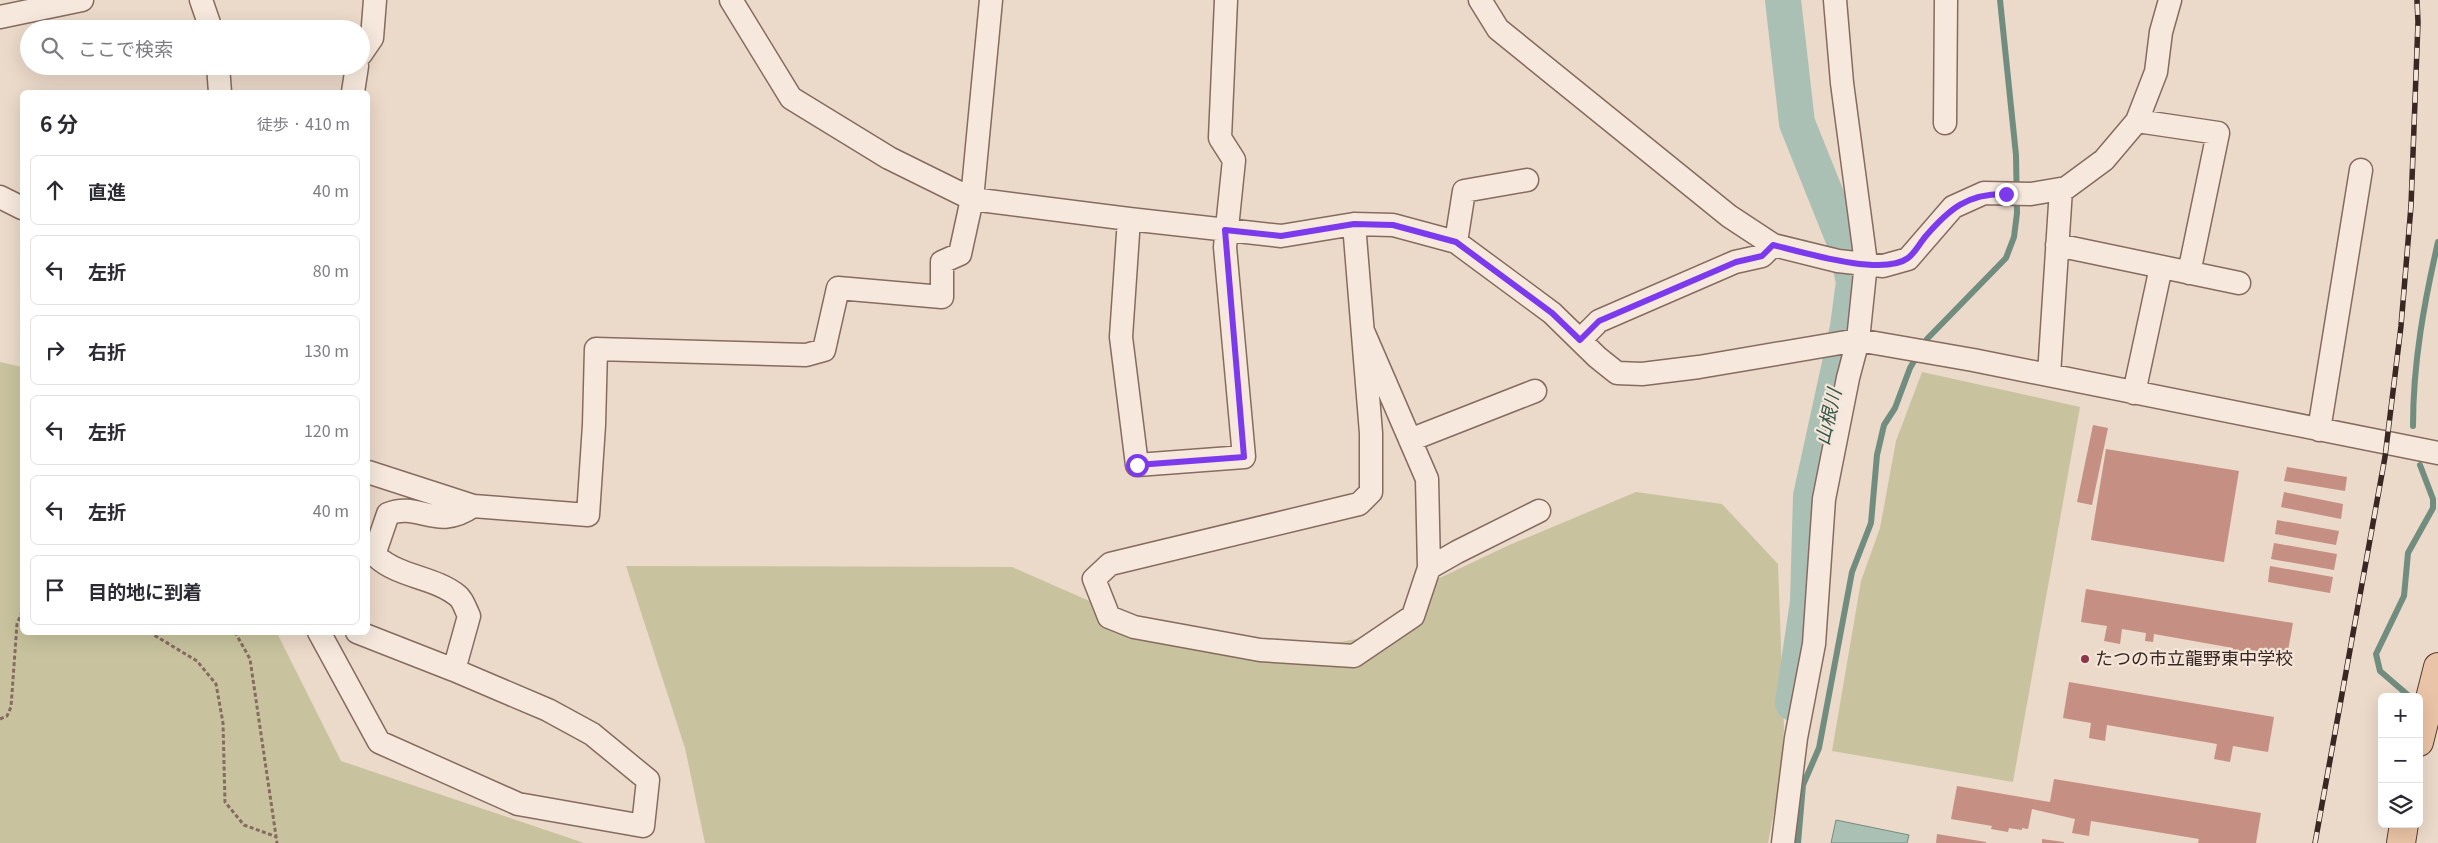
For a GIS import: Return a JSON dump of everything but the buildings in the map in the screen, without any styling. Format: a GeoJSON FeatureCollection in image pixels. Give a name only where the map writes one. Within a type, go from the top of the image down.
{"type":"FeatureCollection","features":[{"type":"Feature","properties":{"kind":"main road"},"geometry":{"type":"LineString","coordinates":[[2427,733],[2438,667]]}},
{"type":"Feature","properties":{"kind":"main road"},"geometry":{"type":"LineString","coordinates":[[2401,843],[2403,828]]}},
{"type":"Feature","properties":{"kind":"street"},"geometry":{"type":"LineString","coordinates":[[0,17],[82,0]]}},
{"type":"Feature","properties":{"kind":"street"},"geometry":{"type":"LineString","coordinates":[[201,0],[208,20]]}},
{"type":"Feature","properties":{"kind":"street"},"geometry":{"type":"LineString","coordinates":[[370,41],[372,38],[374,0]]}},
{"type":"Feature","properties":{"kind":"street"},"geometry":{"type":"LineString","coordinates":[[731,0],[791,98],[889,158],[972,199],[1281,236],[1354,224],[1393,225],[1456,242],[1552,313],[1618,373],[1642,374],[1826,347],[1858,340],[2049,375],[2438,453]]}},
{"type":"Feature","properties":{"kind":"street"},"geometry":{"type":"LineString","coordinates":[[370,473],[415,489],[473,506],[588,515],[594,425],[596,349],[806,355],[824,350],[838,288],[942,297],[942,262],[960,254],[972,199],[991,0]]}},
{"type":"Feature","properties":{"kind":"street"},"geometry":{"type":"LineString","coordinates":[[1128,219],[1121,337],[1137,465],[1244,457],[1225,230],[1234,160],[1220,138],[1226,0]]}},
{"type":"Feature","properties":{"kind":"street"},"geometry":{"type":"LineString","coordinates":[[1480,0],[1498,30],[1729,216],[1773,245],[1853,262],[1883,266],[1908,258],[1953,208],[1984,194],[2031,194],[2061,190],[2104,160],[2137,121],[2156,72],[2161,32],[2170,0]]}},
{"type":"Feature","properties":{"kind":"street"},"geometry":{"type":"LineString","coordinates":[[1783,843],[1796,738],[1814,644],[1824,499],[1848,378],[1858,340],[1836,0]]}},
{"type":"Feature","properties":{"kind":"street"},"geometry":{"type":"LineString","coordinates":[[1945,123],[1946,0]]}},
{"type":"Feature","properties":{"kind":"street"},"geometry":{"type":"LineString","coordinates":[[219,75],[220,90]]}},
{"type":"Feature","properties":{"kind":"street"},"geometry":{"type":"LineString","coordinates":[[353,90],[356,75]]}},
{"type":"Feature","properties":{"kind":"street"},"geometry":{"type":"LineString","coordinates":[[2137,121],[2218,133],[2189,273]]}},
{"type":"Feature","properties":{"kind":"street"},"geometry":{"type":"LineString","coordinates":[[2318,430],[2361,170]]}},
{"type":"Feature","properties":{"kind":"street"},"geometry":{"type":"LineString","coordinates":[[1456,242],[1464,191],[1527,180]]}},
{"type":"Feature","properties":{"kind":"street"},"geometry":{"type":"LineString","coordinates":[[2049,375],[2061,190]]}},
{"type":"Feature","properties":{"kind":"street"},"geometry":{"type":"LineString","coordinates":[[0,197],[20,207]]}},
{"type":"Feature","properties":{"kind":"street"},"geometry":{"type":"LineString","coordinates":[[1354,224],[1371,433],[1371,492],[1359,504],[1110,564],[1094,579],[1109,617],[1134,627],[1260,650],[1354,656],[1413,616],[1429,568],[1427,479],[1363,331]]}},
{"type":"Feature","properties":{"kind":"street"},"geometry":{"type":"LineString","coordinates":[[1580,340],[1599,321],[1736,262],[1762,256],[1773,245]]}},
{"type":"Feature","properties":{"kind":"street"},"geometry":{"type":"LineString","coordinates":[[2057,245],[2238,283]]}},
{"type":"Feature","properties":{"kind":"street"},"geometry":{"type":"LineString","coordinates":[[2134,392],[2161,267]]}},
{"type":"Feature","properties":{"kind":"street"},"geometry":{"type":"LineString","coordinates":[[1410,440],[1535,391]]}},
{"type":"Feature","properties":{"kind":"street"},"geometry":{"type":"LineString","coordinates":[[454,670],[469,616],[459,596],[426,579],[385,564],[377,557],[376,549],[388,514],[399,510],[440,518],[460,515],[473,506]]}},
{"type":"Feature","properties":{"kind":"street"},"geometry":{"type":"LineString","coordinates":[[1429,568],[1456,552],[1539,511]]}},
{"type":"Feature","properties":{"kind":"street"},"geometry":{"type":"LineString","coordinates":[[321,635],[379,742],[518,804],[644,826],[648,780],[592,734],[548,710],[365,635]]}},
{"type":"Feature","properties":{"kind":"path"},"geometry":{"type":"LineString","coordinates":[[0,719],[7,716],[11,707],[17,624],[20,617]]}},
{"type":"Feature","properties":{"kind":"path"},"geometry":{"type":"LineString","coordinates":[[154,635],[197,661],[216,684],[223,723],[225,802],[244,825],[276,837]]}},
{"type":"Feature","properties":{"kind":"path"},"geometry":{"type":"LineString","coordinates":[[237,635],[250,660],[277,843]]}},
{"type":"Feature","properties":{"kind":"shaded area"},"geometry":{"type":"Polygon","coordinates":[[[0,362],[20,367],[20,635],[278,635],[341,761],[584,843],[0,843],[0,362]]]}},
{"type":"Feature","properties":{"kind":"shaded area"},"geometry":{"type":"Polygon","coordinates":[[[1922,372],[2080,407],[2013,782],[1832,751],[1861,581],[1880,528],[1896,441],[1922,372]]]}},
{"type":"Feature","properties":{"kind":"shaded area"},"geometry":{"type":"Polygon","coordinates":[[[1636,492],[1722,504],[1778,564],[1784,729],[1780,781],[1768,843],[705,843],[685,748],[626,566],[1012,567],[1160,632],[1263,657],[1371,636],[1431,582],[1507,546],[1636,492]]]}},
{"type":"Feature","properties":{"kind":"shaded area"},"geometry":{"type":"Polygon","coordinates":[[[1836,820],[1909,835],[1907,843],[1831,843],[1836,820]]]}},
{"type":"Feature","properties":{"kind":"waterway","name":"山根川"},"geometry":{"type":"LineString","coordinates":[[1783,0],[1797,123],[1846,245],[1854,282],[1848,327],[1811,496],[1808,602],[1793,703]]}},
{"type":"Feature","properties":{"kind":"waterway"},"geometry":{"type":"LineString","coordinates":[[1798,843],[1803,785],[1819,748],[1852,572],[1871,523],[1877,455],[1884,425],[1895,408],[1910,368],[1927,339],[2006,258],[2014,237],[2017,213],[2016,155],[2000,0]]}},
{"type":"Feature","properties":{"kind":"waterway"},"geometry":{"type":"LineString","coordinates":[[2413,426],[2415,379],[2420,333],[2438,242]]}},
{"type":"Feature","properties":{"kind":"waterway"},"geometry":{"type":"LineString","coordinates":[[2406,693],[2380,671],[2376,654],[2404,596],[2408,553],[2433,508],[2433,499],[2420,465]]}},
{"type":"Feature","properties":{"kind":"railway"},"geometry":{"type":"LineString","coordinates":[[2315,843],[2385,457],[2401,326],[2411,206],[2418,22],[2417,0]]}},
{"type":"Feature","properties":{"kind":"place","name":"たつの市立龍野東中学校"},"geometry":{"type":"Point","coordinates":[2085,659]}},
{"type":"Feature","properties":{"kind":"route"},"geometry":{"type":"LineString","coordinates":[[1137,465],[1244,457],[1225,230],[1281,236],[1354,224],[1393,225],[1456,242],[1552,313],[1580,340],[1599,321],[1736,262],[1762,256],[1773,245],[1838,261],[1883,266],[1908,258],[1937,223],[1953,208],[1984,194],[2006,194]]}}]}
